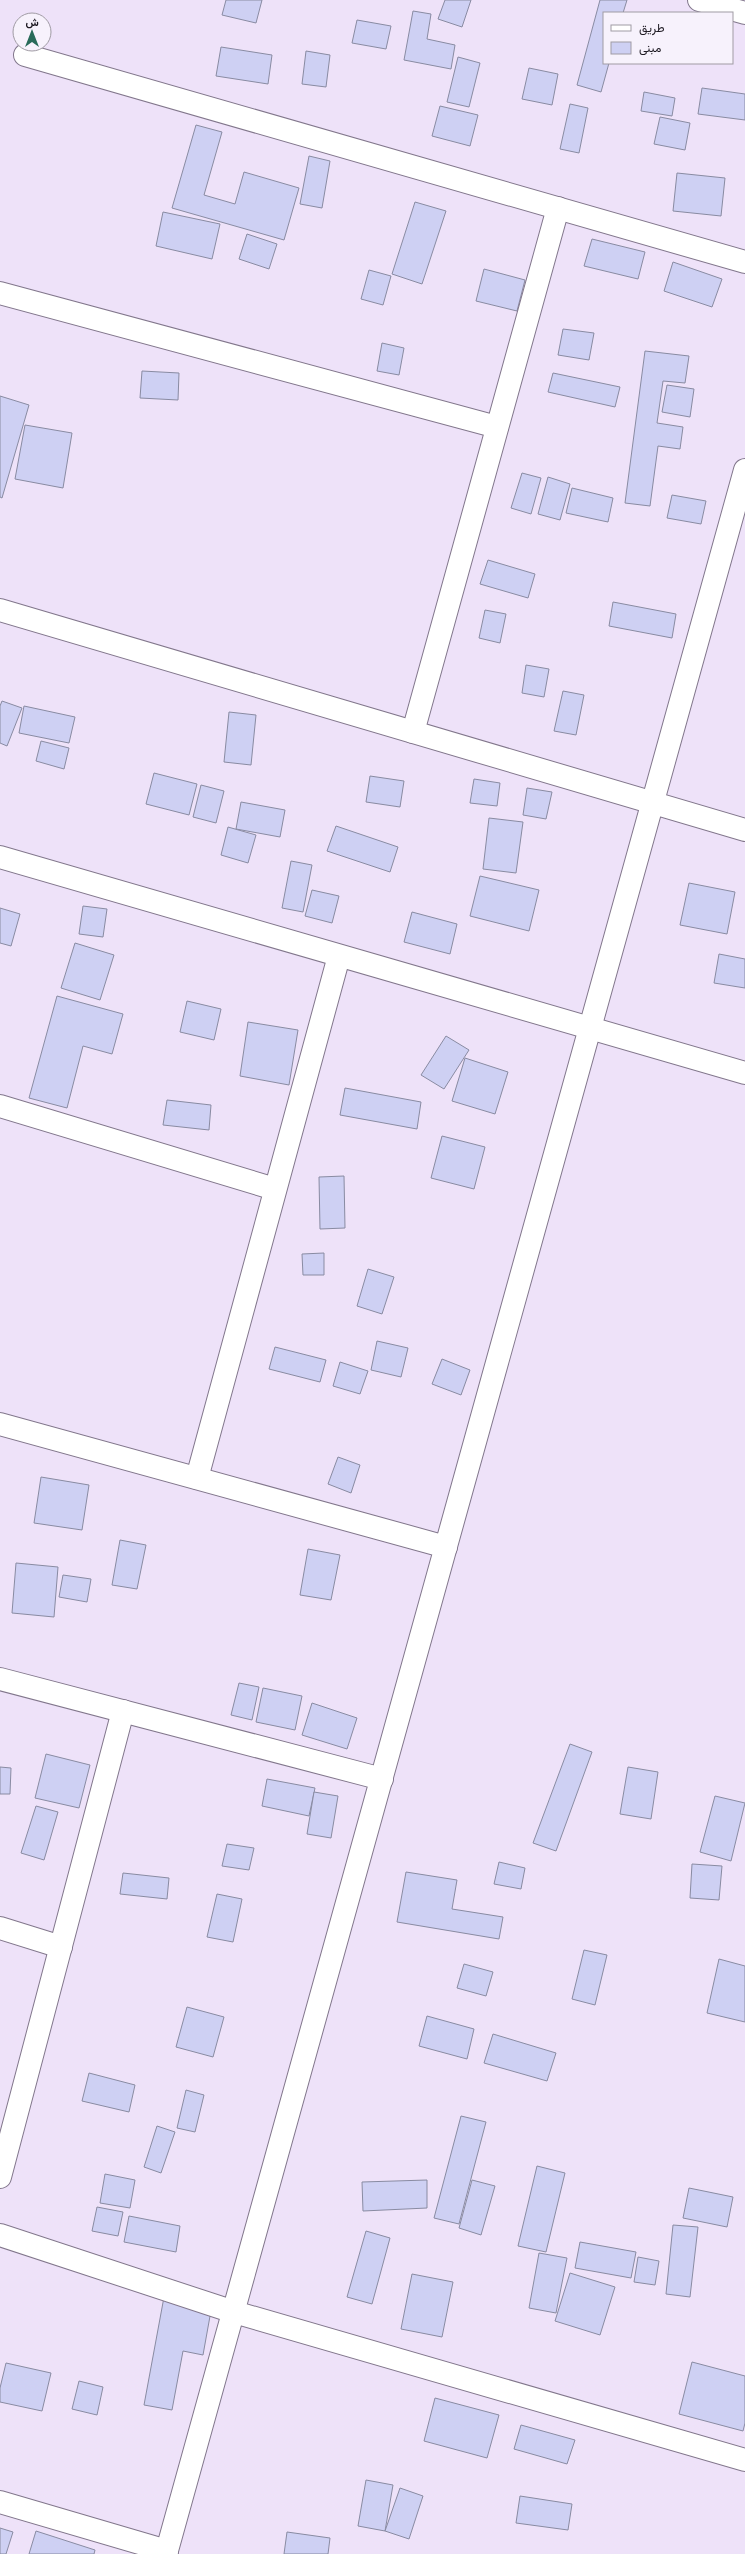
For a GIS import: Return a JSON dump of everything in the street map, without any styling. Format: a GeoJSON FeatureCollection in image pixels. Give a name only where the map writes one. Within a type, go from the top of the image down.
{"type":"FeatureCollection","features":[{"type":"Feature","properties":{"kind":"street"},"geometry":{"type":"LineString","coordinates":[[699,0],[745,13]]}},
{"type":"Feature","properties":{"kind":"street"},"geometry":{"type":"LineString","coordinates":[[24,55],[745,262]]}},
{"type":"Feature","properties":{"kind":"street"},"geometry":{"type":"LineString","coordinates":[[413,732],[558,208]]}},
{"type":"Feature","properties":{"kind":"street"},"geometry":{"type":"LineString","coordinates":[[0,293],[497,427]]}},
{"type":"Feature","properties":{"kind":"street"},"geometry":{"type":"LineString","coordinates":[[0,2502],[167,2552],[745,470]]}},
{"type":"Feature","properties":{"kind":"street"},"geometry":{"type":"LineString","coordinates":[[0,610],[745,830]]}},
{"type":"Feature","properties":{"kind":"street"},"geometry":{"type":"LineString","coordinates":[[0,857],[745,1073]]}},
{"type":"Feature","properties":{"kind":"street"},"geometry":{"type":"LineString","coordinates":[[197,1478],[339,956]]}},
{"type":"Feature","properties":{"kind":"street"},"geometry":{"type":"LineString","coordinates":[[0,1106],[275,1189]]}},
{"type":"Feature","properties":{"kind":"street"},"geometry":{"type":"LineString","coordinates":[[0,1424],[446,1547]]}},
{"type":"Feature","properties":{"kind":"street"},"geometry":{"type":"LineString","coordinates":[[0,1679],[382,1779]]}},
{"type":"Feature","properties":{"kind":"street"},"geometry":{"type":"LineString","coordinates":[[0,2177],[123,1711]]}},
{"type":"Feature","properties":{"kind":"street"},"geometry":{"type":"LineString","coordinates":[[0,1928],[61,1947]]}},
{"type":"Feature","properties":{"kind":"street"},"geometry":{"type":"LineString","coordinates":[[0,2235],[234,2312],[745,2460]]}},
{"type":"Feature","properties":{"kind":"building"},"geometry":{"type":"Polygon","coordinates":[[[226,0],[262,0],[256,23],[222,15],[226,0]]]}},
{"type":"Feature","properties":{"kind":"building"},"geometry":{"type":"Polygon","coordinates":[[[445,0],[471,0],[462,27],[438,19],[445,0]]]}},
{"type":"Feature","properties":{"kind":"building"},"geometry":{"type":"Polygon","coordinates":[[[600,0],[627,0],[623,12],[603,12],[603,64],[609,64],[601,92],[577,85],[600,0]]]}},
{"type":"Feature","properties":{"kind":"building"},"geometry":{"type":"Polygon","coordinates":[[[413,11],[431,14],[427,39],[455,45],[451,69],[404,60],[413,11]]]}},
{"type":"Feature","properties":{"kind":"building"},"geometry":{"type":"Polygon","coordinates":[[[357,20],[391,26],[386,49],[352,43],[357,20]]]}},
{"type":"Feature","properties":{"kind":"building"},"geometry":{"type":"Polygon","coordinates":[[[221,47],[272,55],[268,84],[216,76],[221,47]]]}},
{"type":"Feature","properties":{"kind":"building"},"geometry":{"type":"Polygon","coordinates":[[[306,51],[330,55],[326,87],[302,84],[306,51]]]}},
{"type":"Feature","properties":{"kind":"building"},"geometry":{"type":"Polygon","coordinates":[[[458,57],[480,63],[469,107],[447,102],[458,57]]]}},
{"type":"Feature","properties":{"kind":"building"},"geometry":{"type":"Polygon","coordinates":[[[529,68],[558,74],[552,105],[522,99],[529,68]]]}},
{"type":"Feature","properties":{"kind":"building"},"geometry":{"type":"Polygon","coordinates":[[[702,88],[745,94],[745,120],[698,114],[702,88]]]}},
{"type":"Feature","properties":{"kind":"building"},"geometry":{"type":"Polygon","coordinates":[[[644,92],[675,98],[672,116],[641,111],[644,92]]]}},
{"type":"Feature","properties":{"kind":"building"},"geometry":{"type":"Polygon","coordinates":[[[570,104],[588,108],[579,153],[560,149],[570,104]]]}},
{"type":"Feature","properties":{"kind":"building"},"geometry":{"type":"Polygon","coordinates":[[[440,106],[478,115],[470,146],[432,136],[440,106]]]}},
{"type":"Feature","properties":{"kind":"building"},"geometry":{"type":"Polygon","coordinates":[[[660,117],[690,123],[685,150],[654,144],[660,117]]]}},
{"type":"Feature","properties":{"kind":"building"},"geometry":{"type":"Polygon","coordinates":[[[196,125],[222,132],[204,195],[235,204],[244,172],[299,188],[284,240],[172,208],[196,125]]]}},
{"type":"Feature","properties":{"kind":"building"},"geometry":{"type":"Polygon","coordinates":[[[309,156],[330,161],[322,208],[300,204],[309,156]]]}},
{"type":"Feature","properties":{"kind":"building"},"geometry":{"type":"Polygon","coordinates":[[[677,173],[725,178],[721,216],[673,211],[677,173]]]}},
{"type":"Feature","properties":{"kind":"building"},"geometry":{"type":"Polygon","coordinates":[[[415,202],[446,211],[422,284],[392,274],[415,202]]]}},
{"type":"Feature","properties":{"kind":"building"},"geometry":{"type":"Polygon","coordinates":[[[163,212],[220,224],[212,259],[156,246],[163,212]]]}},
{"type":"Feature","properties":{"kind":"building"},"geometry":{"type":"Polygon","coordinates":[[[247,234],[277,244],[269,269],[239,259],[247,234]]]}},
{"type":"Feature","properties":{"kind":"building"},"geometry":{"type":"Polygon","coordinates":[[[592,239],[645,252],[638,279],[584,266],[592,239]]]}},
{"type":"Feature","properties":{"kind":"building"},"geometry":{"type":"Polygon","coordinates":[[[673,262],[722,279],[712,307],[664,291],[673,262]]]}},
{"type":"Feature","properties":{"kind":"building"},"geometry":{"type":"Polygon","coordinates":[[[484,269],[525,280],[517,311],[476,301],[484,269]]]}},
{"type":"Feature","properties":{"kind":"building"},"geometry":{"type":"Polygon","coordinates":[[[369,270],[391,276],[383,305],[361,299],[369,270]]]}},
{"type":"Feature","properties":{"kind":"building"},"geometry":{"type":"Polygon","coordinates":[[[563,329],[594,333],[589,360],[558,355],[563,329]]]}},
{"type":"Feature","properties":{"kind":"building"},"geometry":{"type":"Polygon","coordinates":[[[382,343],[404,348],[399,375],[377,371],[382,343]]]}},
{"type":"Feature","properties":{"kind":"building"},"geometry":{"type":"Polygon","coordinates":[[[645,351],[689,356],[685,383],[663,381],[657,423],[683,427],[680,449],[658,446],[650,506],[625,503],[645,351]]]}},
{"type":"Feature","properties":{"kind":"building"},"geometry":{"type":"Polygon","coordinates":[[[142,371],[179,373],[178,400],[140,398],[142,371]]]}},
{"type":"Feature","properties":{"kind":"building"},"geometry":{"type":"Polygon","coordinates":[[[553,373],[620,387],[615,407],[548,392],[553,373]]]}},
{"type":"Feature","properties":{"kind":"building"},"geometry":{"type":"Polygon","coordinates":[[[667,385],[694,389],[690,417],[662,412],[667,385]]]}},
{"type":"Feature","properties":{"kind":"building"},"geometry":{"type":"Polygon","coordinates":[[[0,396],[29,405],[2,498],[0,497],[0,396]]]}},
{"type":"Feature","properties":{"kind":"building"},"geometry":{"type":"Polygon","coordinates":[[[25,425],[72,433],[63,488],[15,479],[25,425]]]}},
{"type":"Feature","properties":{"kind":"building"},"geometry":{"type":"Polygon","coordinates":[[[522,473],[541,478],[531,514],[511,508],[522,473]]]}},
{"type":"Feature","properties":{"kind":"building"},"geometry":{"type":"Polygon","coordinates":[[[548,477],[570,484],[560,520],[538,514],[548,477]]]}},
{"type":"Feature","properties":{"kind":"building"},"geometry":{"type":"Polygon","coordinates":[[[572,488],[613,498],[608,522],[566,513],[572,488]]]}},
{"type":"Feature","properties":{"kind":"building"},"geometry":{"type":"Polygon","coordinates":[[[672,495],[706,501],[701,524],[667,518],[672,495]]]}},
{"type":"Feature","properties":{"kind":"building"},"geometry":{"type":"Polygon","coordinates":[[[488,560],[535,574],[528,598],[480,584],[488,560]]]}},
{"type":"Feature","properties":{"kind":"building"},"geometry":{"type":"Polygon","coordinates":[[[613,602],[676,614],[672,638],[609,626],[613,602]]]}},
{"type":"Feature","properties":{"kind":"building"},"geometry":{"type":"Polygon","coordinates":[[[485,610],[506,614],[500,643],[479,638],[485,610]]]}},
{"type":"Feature","properties":{"kind":"building"},"geometry":{"type":"Polygon","coordinates":[[[526,665],[549,669],[544,697],[522,693],[526,665]]]}},
{"type":"Feature","properties":{"kind":"building"},"geometry":{"type":"Polygon","coordinates":[[[563,691],[584,695],[576,735],[554,731],[563,691]]]}},
{"type":"Feature","properties":{"kind":"building"},"geometry":{"type":"Polygon","coordinates":[[[2,701],[22,708],[7,746],[0,743],[0,706],[2,701]]]}},
{"type":"Feature","properties":{"kind":"building"},"geometry":{"type":"Polygon","coordinates":[[[24,706],[75,717],[69,743],[19,733],[24,706]]]}},
{"type":"Feature","properties":{"kind":"building"},"geometry":{"type":"Polygon","coordinates":[[[229,712],[256,715],[251,765],[224,762],[229,712]]]}},
{"type":"Feature","properties":{"kind":"building"},"geometry":{"type":"Polygon","coordinates":[[[41,741],[69,748],[64,769],[36,761],[41,741]]]}},
{"type":"Feature","properties":{"kind":"building"},"geometry":{"type":"Polygon","coordinates":[[[154,773],[197,784],[189,815],[146,804],[154,773]]]}},
{"type":"Feature","properties":{"kind":"building"},"geometry":{"type":"Polygon","coordinates":[[[370,776],[404,781],[400,807],[366,802],[370,776]]]}},
{"type":"Feature","properties":{"kind":"building"},"geometry":{"type":"Polygon","coordinates":[[[474,779],[500,783],[497,806],[470,803],[474,779]]]}},
{"type":"Feature","properties":{"kind":"building"},"geometry":{"type":"Polygon","coordinates":[[[201,785],[224,791],[216,823],[193,817],[201,785]]]}},
{"type":"Feature","properties":{"kind":"building"},"geometry":{"type":"Polygon","coordinates":[[[527,788],[552,792],[546,819],[523,815],[527,788]]]}},
{"type":"Feature","properties":{"kind":"building"},"geometry":{"type":"Polygon","coordinates":[[[241,802],[285,810],[280,837],[236,829],[241,802]]]}},
{"type":"Feature","properties":{"kind":"building"},"geometry":{"type":"Polygon","coordinates":[[[489,818],[523,822],[516,873],[483,869],[489,818]]]}},
{"type":"Feature","properties":{"kind":"building"},"geometry":{"type":"Polygon","coordinates":[[[336,826],[398,847],[390,872],[327,851],[336,826]]]}},
{"type":"Feature","properties":{"kind":"building"},"geometry":{"type":"Polygon","coordinates":[[[228,827],[256,835],[248,863],[221,855],[228,827]]]}},
{"type":"Feature","properties":{"kind":"building"},"geometry":{"type":"Polygon","coordinates":[[[291,861],[312,865],[303,912],[282,908],[291,861]]]}},
{"type":"Feature","properties":{"kind":"building"},"geometry":{"type":"Polygon","coordinates":[[[480,876],[539,890],[529,931],[470,916],[480,876]]]}},
{"type":"Feature","properties":{"kind":"building"},"geometry":{"type":"Polygon","coordinates":[[[689,883],[735,892],[727,934],[680,925],[689,883]]]}},
{"type":"Feature","properties":{"kind":"building"},"geometry":{"type":"Polygon","coordinates":[[[312,890],[339,896],[332,923],[305,916],[312,890]]]}},
{"type":"Feature","properties":{"kind":"building"},"geometry":{"type":"Polygon","coordinates":[[[83,906],[107,909],[103,937],[79,934],[83,906]]]}},
{"type":"Feature","properties":{"kind":"building"},"geometry":{"type":"Polygon","coordinates":[[[0,908],[20,914],[11,946],[0,943],[0,908]]]}},
{"type":"Feature","properties":{"kind":"building"},"geometry":{"type":"Polygon","coordinates":[[[412,912],[457,924],[450,954],[404,942],[412,912]]]}},
{"type":"Feature","properties":{"kind":"building"},"geometry":{"type":"Polygon","coordinates":[[[75,943],[114,955],[100,1000],[61,988],[75,943]]]}},
{"type":"Feature","properties":{"kind":"building"},"geometry":{"type":"Polygon","coordinates":[[[719,954],[745,959],[745,988],[714,983],[719,954]]]}},
{"type":"Feature","properties":{"kind":"building"},"geometry":{"type":"Polygon","coordinates":[[[57,996],[123,1014],[112,1054],[83,1046],[67,1108],[29,1098],[57,996]]]}},
{"type":"Feature","properties":{"kind":"building"},"geometry":{"type":"Polygon","coordinates":[[[187,1001],[221,1009],[214,1040],[180,1032],[187,1001]]]}},
{"type":"Feature","properties":{"kind":"building"},"geometry":{"type":"Polygon","coordinates":[[[248,1022],[298,1030],[289,1085],[240,1076],[248,1022]]]}},
{"type":"Feature","properties":{"kind":"building"},"geometry":{"type":"Polygon","coordinates":[[[446,1036],[469,1050],[444,1089],[421,1075],[446,1036]]]}},
{"type":"Feature","properties":{"kind":"building"},"geometry":{"type":"Polygon","coordinates":[[[465,1058],[508,1072],[495,1114],[452,1101],[465,1058]]]}},
{"type":"Feature","properties":{"kind":"building"},"geometry":{"type":"Polygon","coordinates":[[[345,1088],[421,1102],[417,1129],[340,1115],[345,1088]]]}},
{"type":"Feature","properties":{"kind":"building"},"geometry":{"type":"Polygon","coordinates":[[[167,1100],[211,1105],[209,1130],[163,1125],[167,1100]]]}},
{"type":"Feature","properties":{"kind":"building"},"geometry":{"type":"Polygon","coordinates":[[[442,1136],[485,1147],[474,1189],[431,1178],[442,1136]]]}},
{"type":"Feature","properties":{"kind":"building"},"geometry":{"type":"Polygon","coordinates":[[[344,1176],[345,1228],[320,1229],[319,1177],[344,1176]]]}},
{"type":"Feature","properties":{"kind":"building"},"geometry":{"type":"Polygon","coordinates":[[[324,1253],[324,1275],[303,1275],[302,1254],[324,1253]]]}},
{"type":"Feature","properties":{"kind":"building"},"geometry":{"type":"Polygon","coordinates":[[[368,1269],[394,1277],[382,1314],[357,1306],[368,1269]]]}},
{"type":"Feature","properties":{"kind":"building"},"geometry":{"type":"Polygon","coordinates":[[[377,1341],[408,1348],[401,1377],[371,1370],[377,1341]]]}},
{"type":"Feature","properties":{"kind":"building"},"geometry":{"type":"Polygon","coordinates":[[[275,1347],[326,1360],[320,1382],[269,1369],[275,1347]]]}},
{"type":"Feature","properties":{"kind":"building"},"geometry":{"type":"Polygon","coordinates":[[[442,1359],[470,1370],[461,1395],[432,1384],[442,1359]]]}},
{"type":"Feature","properties":{"kind":"building"},"geometry":{"type":"Polygon","coordinates":[[[340,1362],[368,1371],[360,1394],[333,1386],[340,1362]]]}},
{"type":"Feature","properties":{"kind":"building"},"geometry":{"type":"Polygon","coordinates":[[[338,1457],[360,1465],[351,1493],[328,1484],[338,1457]]]}},
{"type":"Feature","properties":{"kind":"building"},"geometry":{"type":"Polygon","coordinates":[[[41,1477],[89,1485],[82,1530],[34,1523],[41,1477]]]}},
{"type":"Feature","properties":{"kind":"building"},"geometry":{"type":"Polygon","coordinates":[[[120,1540],[146,1545],[137,1589],[112,1585],[120,1540]]]}},
{"type":"Feature","properties":{"kind":"building"},"geometry":{"type":"Polygon","coordinates":[[[308,1549],[340,1555],[331,1600],[300,1595],[308,1549]]]}},
{"type":"Feature","properties":{"kind":"building"},"geometry":{"type":"Polygon","coordinates":[[[16,1563],[58,1567],[54,1617],[12,1613],[16,1563]]]}},
{"type":"Feature","properties":{"kind":"building"},"geometry":{"type":"Polygon","coordinates":[[[63,1575],[91,1579],[87,1602],[59,1597],[63,1575]]]}},
{"type":"Feature","properties":{"kind":"building"},"geometry":{"type":"Polygon","coordinates":[[[239,1683],[259,1687],[252,1720],[231,1715],[239,1683]]]}},
{"type":"Feature","properties":{"kind":"building"},"geometry":{"type":"Polygon","coordinates":[[[263,1688],[302,1696],[295,1730],[256,1722],[263,1688]]]}},
{"type":"Feature","properties":{"kind":"building"},"geometry":{"type":"Polygon","coordinates":[[[312,1703],[357,1718],[347,1749],[302,1735],[312,1703]]]}},
{"type":"Feature","properties":{"kind":"building"},"geometry":{"type":"Polygon","coordinates":[[[570,1744],[592,1752],[556,1851],[533,1843],[570,1744]]]}},
{"type":"Feature","properties":{"kind":"building"},"geometry":{"type":"Polygon","coordinates":[[[46,1754],[90,1765],[79,1808],[35,1798],[46,1754]]]}},
{"type":"Feature","properties":{"kind":"building"},"geometry":{"type":"Polygon","coordinates":[[[0,1767],[11,1768],[10,1794],[0,1794],[0,1767]]]}},
{"type":"Feature","properties":{"kind":"building"},"geometry":{"type":"Polygon","coordinates":[[[628,1767],[658,1772],[651,1819],[620,1814],[628,1767]]]}},
{"type":"Feature","properties":{"kind":"building"},"geometry":{"type":"Polygon","coordinates":[[[267,1779],[315,1788],[309,1816],[262,1806],[267,1779]]]}},
{"type":"Feature","properties":{"kind":"building"},"geometry":{"type":"Polygon","coordinates":[[[314,1792],[338,1796],[331,1838],[307,1834],[314,1792]]]}},
{"type":"Feature","properties":{"kind":"building"},"geometry":{"type":"Polygon","coordinates":[[[715,1796],[745,1803],[731,1861],[700,1852],[715,1796]]]}},
{"type":"Feature","properties":{"kind":"building"},"geometry":{"type":"Polygon","coordinates":[[[36,1806],[58,1812],[44,1860],[21,1853],[36,1806]]]}},
{"type":"Feature","properties":{"kind":"building"},"geometry":{"type":"Polygon","coordinates":[[[227,1844],[254,1848],[249,1870],[222,1866],[227,1844]]]}},
{"type":"Feature","properties":{"kind":"building"},"geometry":{"type":"Polygon","coordinates":[[[499,1862],[525,1868],[521,1889],[494,1884],[499,1862]]]}},
{"type":"Feature","properties":{"kind":"building"},"geometry":{"type":"Polygon","coordinates":[[[692,1864],[722,1866],[719,1900],[690,1898],[692,1864]]]}},
{"type":"Feature","properties":{"kind":"building"},"geometry":{"type":"Polygon","coordinates":[[[406,1872],[457,1880],[452,1909],[503,1917],[499,1939],[397,1922],[406,1872]]]}},
{"type":"Feature","properties":{"kind":"building"},"geometry":{"type":"Polygon","coordinates":[[[123,1873],[169,1878],[167,1899],[120,1894],[123,1873]]]}},
{"type":"Feature","properties":{"kind":"building"},"geometry":{"type":"Polygon","coordinates":[[[217,1894],[242,1899],[233,1942],[207,1937],[217,1894]]]}},
{"type":"Feature","properties":{"kind":"building"},"geometry":{"type":"Polygon","coordinates":[[[584,1950],[607,1955],[595,2005],[572,1999],[584,1950]]]}},
{"type":"Feature","properties":{"kind":"building"},"geometry":{"type":"Polygon","coordinates":[[[719,1959],[745,1966],[745,2022],[707,2013],[719,1959]]]}},
{"type":"Feature","properties":{"kind":"building"},"geometry":{"type":"Polygon","coordinates":[[[464,1964],[493,1972],[486,1996],[457,1988],[464,1964]]]}},
{"type":"Feature","properties":{"kind":"building"},"geometry":{"type":"Polygon","coordinates":[[[187,2007],[224,2017],[213,2057],[176,2047],[187,2007]]]}},
{"type":"Feature","properties":{"kind":"building"},"geometry":{"type":"Polygon","coordinates":[[[427,2016],[474,2029],[467,2059],[419,2046],[427,2016]]]}},
{"type":"Feature","properties":{"kind":"building"},"geometry":{"type":"Polygon","coordinates":[[[493,2034],[556,2053],[547,2081],[484,2063],[493,2034]]]}},
{"type":"Feature","properties":{"kind":"building"},"geometry":{"type":"Polygon","coordinates":[[[89,2073],[135,2085],[129,2112],[82,2101],[89,2073]]]}},
{"type":"Feature","properties":{"kind":"building"},"geometry":{"type":"Polygon","coordinates":[[[186,2090],[204,2095],[195,2132],[177,2128],[186,2090]]]}},
{"type":"Feature","properties":{"kind":"building"},"geometry":{"type":"Polygon","coordinates":[[[461,2116],[486,2122],[459,2224],[434,2218],[461,2116]]]}},
{"type":"Feature","properties":{"kind":"building"},"geometry":{"type":"Polygon","coordinates":[[[157,2126],[175,2132],[161,2173],[144,2167],[157,2126]]]}},
{"type":"Feature","properties":{"kind":"building"},"geometry":{"type":"Polygon","coordinates":[[[537,2166],[565,2173],[546,2252],[518,2246],[537,2166]]]}},
{"type":"Feature","properties":{"kind":"building"},"geometry":{"type":"Polygon","coordinates":[[[105,2174],[135,2180],[130,2208],[100,2203],[105,2174]]]}},
{"type":"Feature","properties":{"kind":"building"},"geometry":{"type":"Polygon","coordinates":[[[427,2180],[427,2208],[363,2211],[362,2182],[427,2180]]]}},
{"type":"Feature","properties":{"kind":"building"},"geometry":{"type":"Polygon","coordinates":[[[472,2180],[495,2186],[481,2235],[459,2228],[472,2180]]]}},
{"type":"Feature","properties":{"kind":"building"},"geometry":{"type":"Polygon","coordinates":[[[689,2188],[733,2197],[727,2227],[683,2218],[689,2188]]]}},
{"type":"Feature","properties":{"kind":"building"},"geometry":{"type":"Polygon","coordinates":[[[97,2207],[123,2212],[118,2236],[92,2231],[97,2207]]]}},
{"type":"Feature","properties":{"kind":"building"},"geometry":{"type":"Polygon","coordinates":[[[129,2216],[180,2226],[176,2252],[124,2242],[129,2216]]]}},
{"type":"Feature","properties":{"kind":"building"},"geometry":{"type":"Polygon","coordinates":[[[673,2225],[698,2227],[690,2297],[666,2294],[673,2225]]]}},
{"type":"Feature","properties":{"kind":"building"},"geometry":{"type":"Polygon","coordinates":[[[366,2231],[390,2238],[372,2304],[347,2297],[366,2231]]]}},
{"type":"Feature","properties":{"kind":"building"},"geometry":{"type":"Polygon","coordinates":[[[580,2242],[636,2252],[631,2278],[575,2268],[580,2242]]]}},
{"type":"Feature","properties":{"kind":"building"},"geometry":{"type":"Polygon","coordinates":[[[539,2253],[567,2258],[556,2313],[529,2308],[539,2253]]]}},
{"type":"Feature","properties":{"kind":"building"},"geometry":{"type":"Polygon","coordinates":[[[638,2257],[659,2261],[655,2285],[634,2282],[638,2257]]]}},
{"type":"Feature","properties":{"kind":"building"},"geometry":{"type":"Polygon","coordinates":[[[570,2273],[615,2287],[600,2335],[555,2321],[570,2273]]]}},
{"type":"Feature","properties":{"kind":"building"},"geometry":{"type":"Polygon","coordinates":[[[412,2274],[453,2282],[442,2337],[401,2329],[412,2274]]]}},
{"type":"Feature","properties":{"kind":"building"},"geometry":{"type":"Polygon","coordinates":[[[164,2297],[212,2305],[203,2355],[183,2351],[172,2410],[144,2405],[164,2297]]]}},
{"type":"Feature","properties":{"kind":"building"},"geometry":{"type":"Polygon","coordinates":[[[692,2362],[745,2376],[745,2423],[743,2431],[679,2414],[692,2362]]]}},
{"type":"Feature","properties":{"kind":"building"},"geometry":{"type":"Polygon","coordinates":[[[6,2363],[51,2373],[42,2411],[0,2402],[0,2388],[6,2363]]]}},
{"type":"Feature","properties":{"kind":"building"},"geometry":{"type":"Polygon","coordinates":[[[79,2381],[103,2387],[97,2415],[72,2409],[79,2381]]]}},
{"type":"Feature","properties":{"kind":"building"},"geometry":{"type":"Polygon","coordinates":[[[435,2398],[499,2415],[487,2458],[424,2441],[435,2398]]]}},
{"type":"Feature","properties":{"kind":"building"},"geometry":{"type":"Polygon","coordinates":[[[521,2425],[575,2440],[567,2464],[514,2449],[521,2425]]]}},
{"type":"Feature","properties":{"kind":"building"},"geometry":{"type":"Polygon","coordinates":[[[366,2480],[393,2485],[385,2531],[358,2526],[366,2480]]]}},
{"type":"Feature","properties":{"kind":"building"},"geometry":{"type":"Polygon","coordinates":[[[400,2488],[423,2496],[409,2539],[385,2531],[400,2488]]]}},
{"type":"Feature","properties":{"kind":"building"},"geometry":{"type":"Polygon","coordinates":[[[520,2496],[572,2504],[568,2530],[516,2523],[520,2496]]]}},
{"type":"Feature","properties":{"kind":"building"},"geometry":{"type":"Polygon","coordinates":[[[0,2528],[13,2532],[6,2554],[0,2554],[0,2528]]]}},
{"type":"Feature","properties":{"kind":"building"},"geometry":{"type":"Polygon","coordinates":[[[36,2531],[95,2550],[94,2554],[29,2554],[36,2531]]]}},
{"type":"Feature","properties":{"kind":"building"},"geometry":{"type":"Polygon","coordinates":[[[287,2532],[330,2538],[328,2554],[284,2554],[287,2532]]]}}]}
